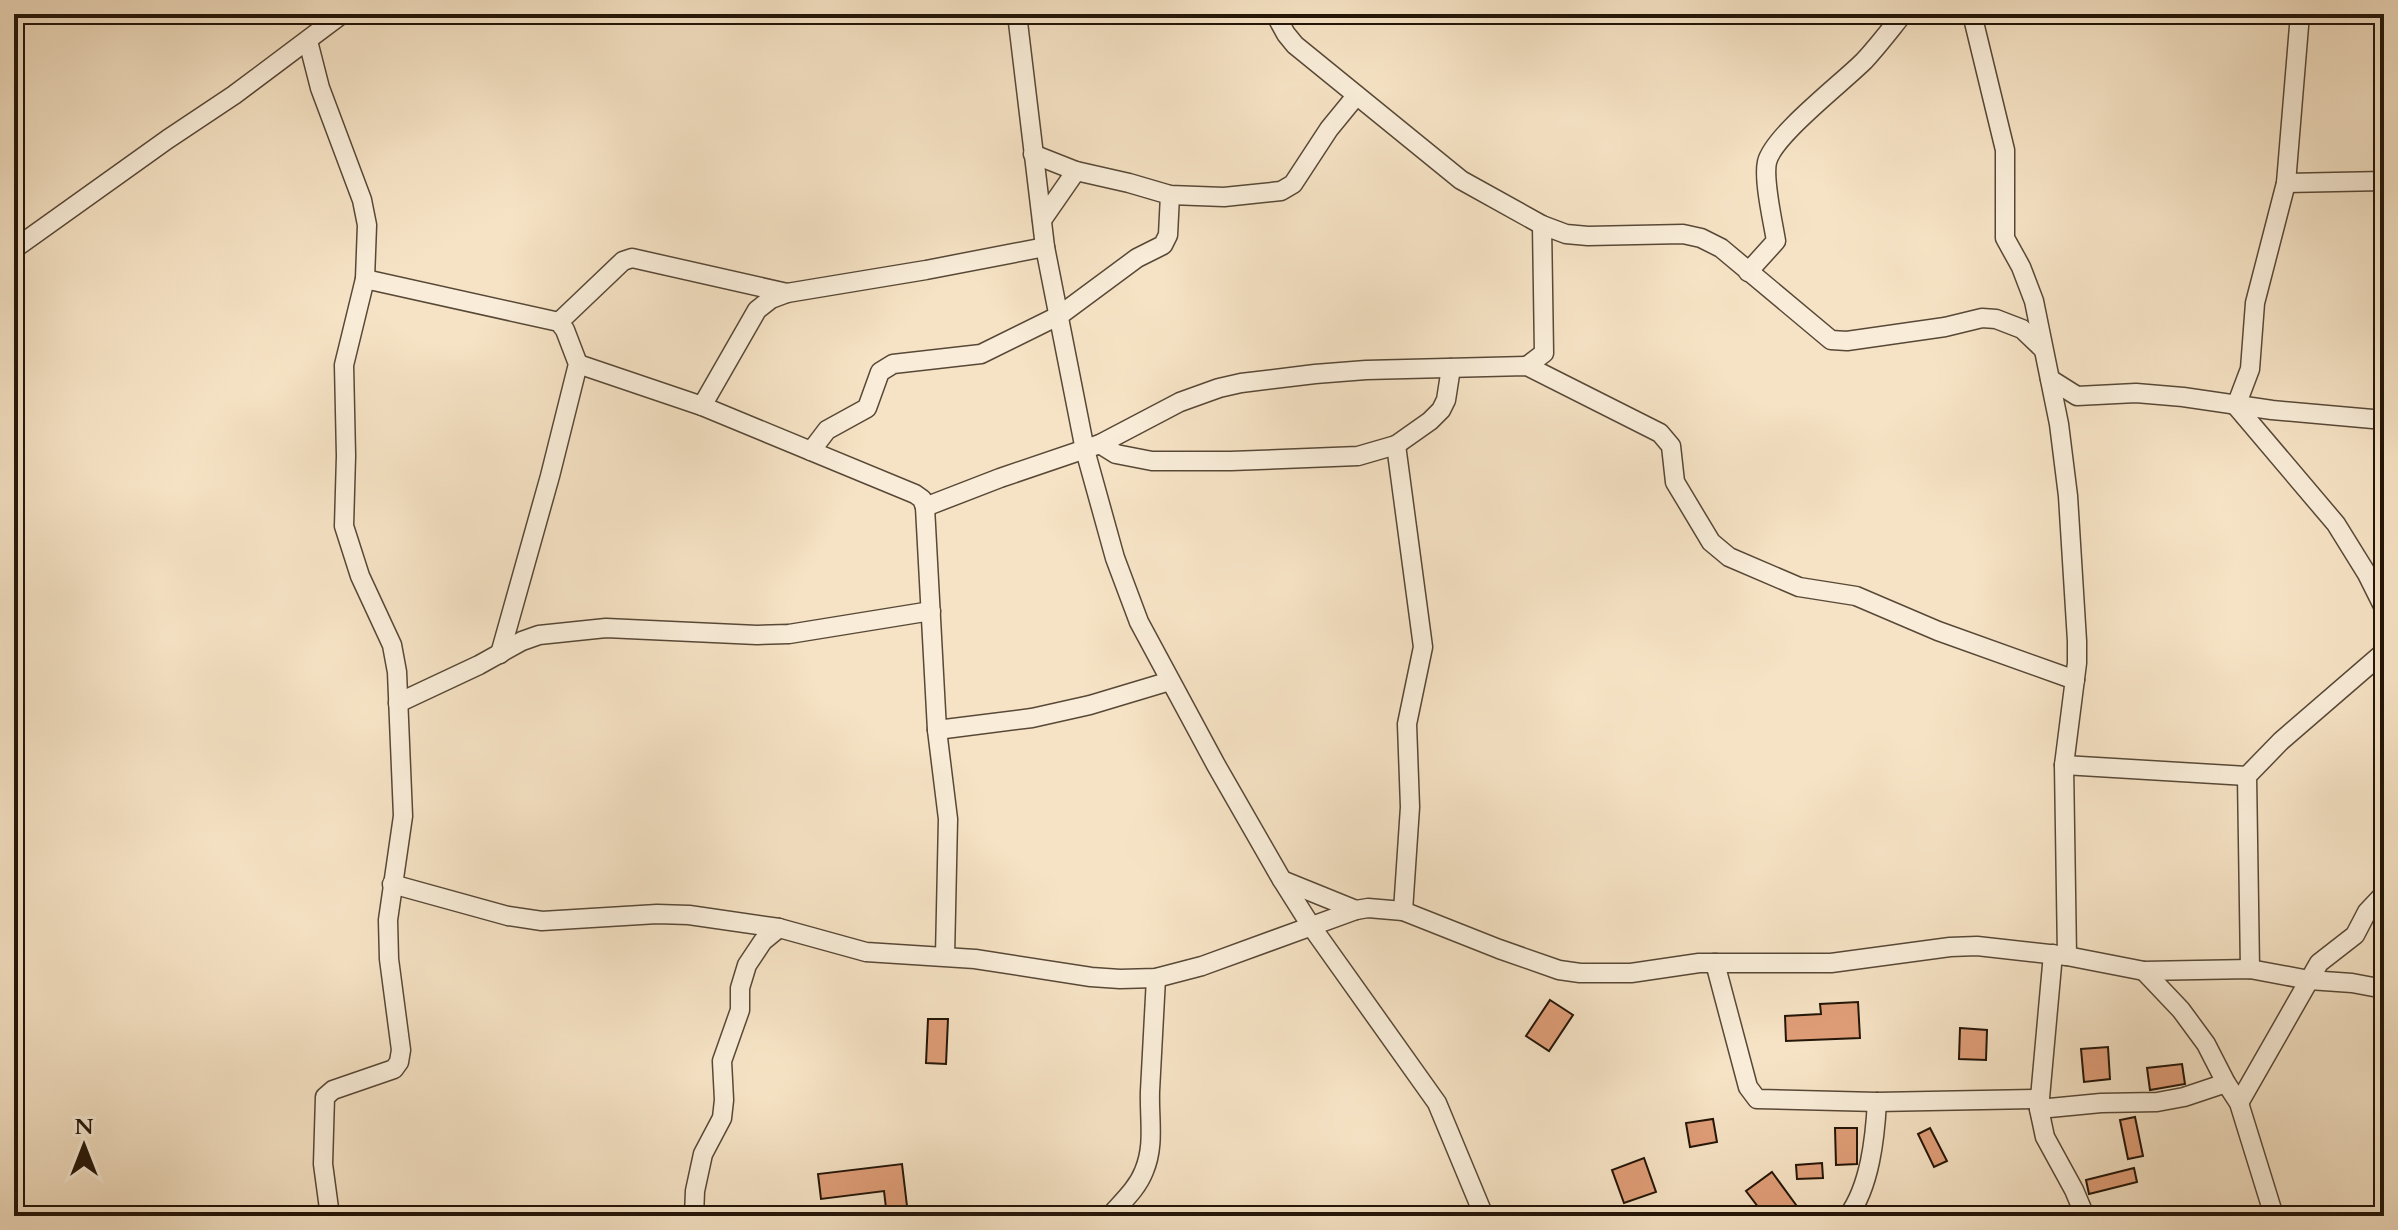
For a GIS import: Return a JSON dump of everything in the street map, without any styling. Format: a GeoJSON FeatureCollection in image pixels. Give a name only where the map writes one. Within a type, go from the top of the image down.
{"type":"FeatureCollection","features":[{"type":"Feature","properties":{"kind":"street"},"geometry":{"type":"LineString","coordinates":[[14,249],[342,14]]}},
{"type":"Feature","properties":{"kind":"street"},"geometry":{"type":"LineString","coordinates":[[1017,14],[1045,247],[1093,447],[1115,558],[1139,622],[1282,880],[1311,926],[1437,1103],[1484,1216]]}},
{"type":"Feature","properties":{"kind":"street"},"geometry":{"type":"LineString","coordinates":[[1275,14],[1295,45],[1461,180],[1558,232],[1577,235],[1683,234],[1701,238],[1721,248],[1831,340],[1847,341],[1945,327],[1982,318],[1996,319],[2022,329],[2043,349]]}},
{"type":"Feature","properties":{"kind":"street"},"geometry":{"type":"LineString","coordinates":[[1748,272],[1776,241],[1766,173],[1767,160],[1774,149],[1865,59],[1903,14]]}},
{"type":"Feature","properties":{"kind":"street"},"geometry":{"type":"LineString","coordinates":[[1972,14],[2005,150],[2005,238],[2029,284],[2059,424],[2068,496],[2077,641],[2064,765],[2060,955],[2039,1104],[2045,1137],[2085,1216]]}},
{"type":"Feature","properties":{"kind":"street"},"geometry":{"type":"LineString","coordinates":[[2236,406],[2250,369],[2255,303],[2286,183],[2300,14]]}},
{"type":"Feature","properties":{"kind":"street"},"geometry":{"type":"LineString","coordinates":[[308,41],[320,88],[365,211],[368,236],[365,279],[344,365],[344,526],[360,576],[392,645],[397,672],[403,816],[388,920],[389,959],[400,1037],[399,1062],[394,1069],[333,1090],[325,1097],[323,1164],[330,1216]]}},
{"type":"Feature","properties":{"kind":"street"},"geometry":{"type":"LineString","coordinates":[[1033,154],[1076,171],[1170,195],[1238,197],[1287,189],[1356,96]]}},
{"type":"Feature","properties":{"kind":"street"},"geometry":{"type":"LineString","coordinates":[[1042,220],[1076,171]]}},
{"type":"Feature","properties":{"kind":"street"},"geometry":{"type":"LineString","coordinates":[[2286,183],[2384,181]]}},
{"type":"Feature","properties":{"kind":"street"},"geometry":{"type":"LineString","coordinates":[[811,451],[827,430],[867,408],[880,372],[893,364],[981,354],[1060,315],[1137,258],[1163,245],[1168,235],[1170,195]]}},
{"type":"Feature","properties":{"kind":"street"},"geometry":{"type":"LineString","coordinates":[[1527,366],[1544,353],[1542,225]]}},
{"type":"Feature","properties":{"kind":"street"},"geometry":{"type":"LineString","coordinates":[[702,406],[757,310],[771,299],[787,293],[1045,247]]}},
{"type":"Feature","properties":{"kind":"street"},"geometry":{"type":"LineString","coordinates":[[559,322],[623,261],[632,258],[787,293]]}},
{"type":"Feature","properties":{"kind":"street"},"geometry":{"type":"LineString","coordinates":[[365,279],[559,322],[578,364],[500,654]]}},
{"type":"Feature","properties":{"kind":"street"},"geometry":{"type":"LineString","coordinates":[[578,364],[702,406],[922,499],[925,507],[937,730],[948,819],[945,956]]}},
{"type":"Feature","properties":{"kind":"street"},"geometry":{"type":"LineString","coordinates":[[925,507],[1093,447],[1180,402],[1241,383],[1366,370],[1527,366],[1660,433],[1671,446],[1675,482],[1711,542],[1729,557],[1799,587],[1856,596],[1938,631],[2075,680]]}},
{"type":"Feature","properties":{"kind":"street"},"geometry":{"type":"LineString","coordinates":[[1093,447],[1152,461],[1358,456],[1396,445],[1430,421],[1441,410],[1450,387],[1451,368]]}},
{"type":"Feature","properties":{"kind":"street"},"geometry":{"type":"LineString","coordinates":[[2050,379],[2077,396],[2136,393],[2384,420]]}},
{"type":"Feature","properties":{"kind":"street"},"geometry":{"type":"LineString","coordinates":[[2059,424],[2077,396]]}},
{"type":"Feature","properties":{"kind":"street"},"geometry":{"type":"LineString","coordinates":[[2236,406],[2336,524],[2384,608]]}},
{"type":"Feature","properties":{"kind":"street"},"geometry":{"type":"LineString","coordinates":[[1396,445],[1423,647],[1407,724],[1410,807],[1403,911]]}},
{"type":"Feature","properties":{"kind":"street"},"geometry":{"type":"LineString","coordinates":[[398,703],[539,635],[606,628],[789,634],[931,611]]}},
{"type":"Feature","properties":{"kind":"street"},"geometry":{"type":"LineString","coordinates":[[2250,969],[2247,776],[2281,741],[2384,652]]}},
{"type":"Feature","properties":{"kind":"street"},"geometry":{"type":"LineString","coordinates":[[937,730],[1032,718],[1090,705],[1170,681]]}},
{"type":"Feature","properties":{"kind":"street"},"geometry":{"type":"LineString","coordinates":[[2064,765],[2247,776]]}},
{"type":"Feature","properties":{"kind":"street"},"geometry":{"type":"LineString","coordinates":[[1282,880],[1356,910]]}},
{"type":"Feature","properties":{"kind":"street"},"geometry":{"type":"LineString","coordinates":[[392,884],[508,916],[542,921],[689,915],[779,928],[866,952],[945,956],[1091,977],[1156,978],[1202,966],[1368,908],[1403,911],[1499,949],[1570,971],[1631,973],[1715,963],[1831,963],[1963,946],[2060,955],[2144,971],[2250,969],[2384,989]]}},
{"type":"Feature","properties":{"kind":"street"},"geometry":{"type":"LineString","coordinates":[[2239,1103],[2319,963],[2355,935],[2367,912],[2384,894]]}},
{"type":"Feature","properties":{"kind":"street"},"geometry":{"type":"LineString","coordinates":[[694,1216],[695,1191],[703,1154],[722,1118],[722,1061],[740,1010],[740,988],[747,965],[763,941],[779,928]]}},
{"type":"Feature","properties":{"kind":"street"},"geometry":{"type":"LineString","coordinates":[[1715,963],[1748,1087],[1753,1096],[1761,1100],[2039,1104],[2157,1102],[2226,1083]]}},
{"type":"Feature","properties":{"kind":"street"},"geometry":{"type":"LineString","coordinates":[[2144,971],[2181,1010],[2206,1044],[2239,1103],[2274,1216]]}},
{"type":"Feature","properties":{"kind":"street"},"geometry":{"type":"LineString","coordinates":[[1110,1216],[1143,1174],[1150,1153],[1156,978]]}},
{"type":"Feature","properties":{"kind":"street"},"geometry":{"type":"LineString","coordinates":[[1848,1216],[1863,1190],[1873,1144],[1877,1102]]}},
{"type":"Feature","properties":{"kind":"building"},"geometry":{"type":"Polygon","coordinates":[[[1550,1000],[1573,1015],[1549,1051],[1526,1036],[1550,1000]]]}},
{"type":"Feature","properties":{"kind":"building"},"geometry":{"type":"Polygon","coordinates":[[[1858,1002],[1860,1038],[1786,1041],[1785,1016],[1821,1014],[1820,1004],[1858,1002]]]}},
{"type":"Feature","properties":{"kind":"building"},"geometry":{"type":"Polygon","coordinates":[[[928,1019],[948,1019],[946,1064],[926,1063],[928,1019]]]}},
{"type":"Feature","properties":{"kind":"building"},"geometry":{"type":"Polygon","coordinates":[[[1960,1028],[1987,1030],[1986,1060],[1959,1059],[1960,1028]]]}},
{"type":"Feature","properties":{"kind":"building"},"geometry":{"type":"Polygon","coordinates":[[[2108,1047],[2110,1079],[2084,1082],[2081,1049],[2108,1047]]]}},
{"type":"Feature","properties":{"kind":"building"},"geometry":{"type":"Polygon","coordinates":[[[2182,1064],[2185,1084],[2150,1090],[2147,1068],[2182,1064]]]}},
{"type":"Feature","properties":{"kind":"building"},"geometry":{"type":"Polygon","coordinates":[[[2135,1117],[2143,1156],[2128,1159],[2120,1120],[2135,1117]]]}},
{"type":"Feature","properties":{"kind":"building"},"geometry":{"type":"Polygon","coordinates":[[[1713,1119],[1717,1142],[1690,1147],[1686,1123],[1713,1119]]]}},
{"type":"Feature","properties":{"kind":"building"},"geometry":{"type":"Polygon","coordinates":[[[1835,1128],[1857,1128],[1857,1164],[1836,1165],[1835,1128]]]}},
{"type":"Feature","properties":{"kind":"building"},"geometry":{"type":"Polygon","coordinates":[[[1930,1128],[1947,1161],[1934,1167],[1918,1134],[1930,1128]]]}},
{"type":"Feature","properties":{"kind":"building"},"geometry":{"type":"Polygon","coordinates":[[[1644,1158],[1656,1192],[1624,1203],[1612,1170],[1644,1158]]]}},
{"type":"Feature","properties":{"kind":"building"},"geometry":{"type":"Polygon","coordinates":[[[1822,1163],[1823,1178],[1797,1179],[1796,1165],[1822,1163]]]}},
{"type":"Feature","properties":{"kind":"building"},"geometry":{"type":"Polygon","coordinates":[[[902,1164],[907,1206],[886,1208],[884,1191],[821,1199],[818,1174],[902,1164]]]}},
{"type":"Feature","properties":{"kind":"building"},"geometry":{"type":"Polygon","coordinates":[[[2134,1168],[2137,1182],[2089,1194],[2086,1180],[2134,1168]]]}},
{"type":"Feature","properties":{"kind":"building"},"geometry":{"type":"Polygon","coordinates":[[[1772,1172],[1799,1209],[1790,1216],[1765,1216],[1746,1191],[1772,1172]]]}}]}
